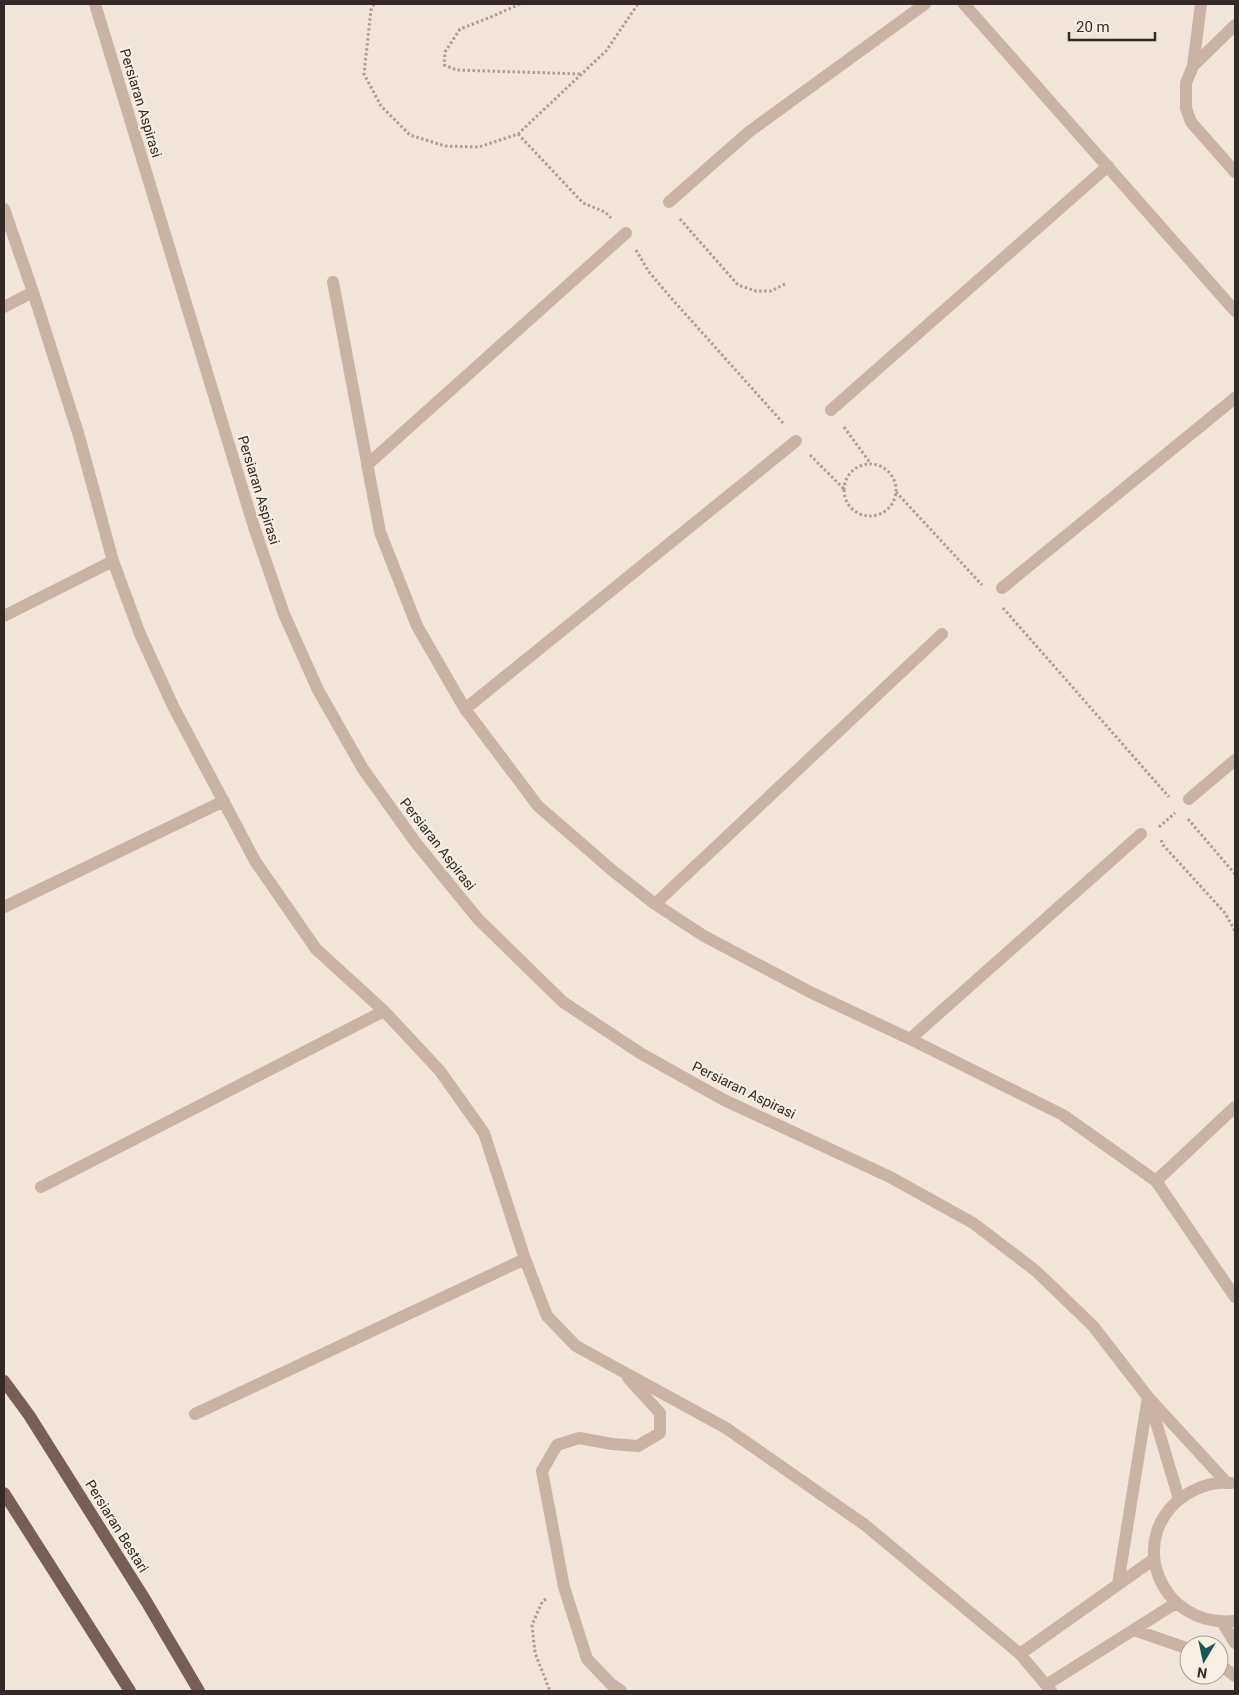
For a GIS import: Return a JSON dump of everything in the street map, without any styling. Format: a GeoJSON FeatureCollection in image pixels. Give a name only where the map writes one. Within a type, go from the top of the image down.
{"type":"FeatureCollection","features":[{"type":"Feature","properties":{"kind":"main road","name":"Persiaran Bestari"},"geometry":{"type":"LineString","coordinates":[[4,1381],[29,1415],[72,1483],[146,1601],[199,1691]]}},
{"type":"Feature","properties":{"kind":"main road"},"geometry":{"type":"LineString","coordinates":[[4,1493],[130,1691]]}},
{"type":"Feature","properties":{"kind":"street","name":"Persiaran Aspirasi"},"geometry":{"type":"LineString","coordinates":[[95,4],[254,527],[284,614],[318,690],[363,769],[416,843],[478,920],[563,1002],[640,1053],[724,1100],[890,1177],[973,1223],[1036,1271],[1093,1326],[1148,1397],[1231,1483]]}},
{"type":"Feature","properties":{"kind":"street"},"geometry":{"type":"LineString","coordinates":[[669,202],[750,131],[925,4]]}},
{"type":"Feature","properties":{"kind":"street"},"geometry":{"type":"LineString","coordinates":[[964,4],[1235,311]]}},
{"type":"Feature","properties":{"kind":"street"},"geometry":{"type":"LineString","coordinates":[[1201,4],[1192,66],[1186,83],[1186,108],[1191,122],[1235,172]]}},
{"type":"Feature","properties":{"kind":"street"},"geometry":{"type":"LineString","coordinates":[[1192,66],[1235,25]]}},
{"type":"Feature","properties":{"kind":"street"},"geometry":{"type":"LineString","coordinates":[[831,410],[1108,166]]}},
{"type":"Feature","properties":{"kind":"street"},"geometry":{"type":"LineString","coordinates":[[4,209],[79,436],[113,561],[140,634],[173,706],[255,861],[316,949],[384,1011],[440,1071],[484,1133],[525,1259],[548,1316],[576,1346],[726,1428],[865,1524],[1020,1654],[1048,1688],[1176,1603]]}},
{"type":"Feature","properties":{"kind":"street"},"geometry":{"type":"LineString","coordinates":[[367,465],[626,233]]}},
{"type":"Feature","properties":{"kind":"street"},"geometry":{"type":"LineString","coordinates":[[333,282],[380,532],[416,626],[465,709],[538,806],[613,871],[655,904],[704,936],[812,992],[1063,1115],[1156,1181],[1235,1298]]}},
{"type":"Feature","properties":{"kind":"street"},"geometry":{"type":"LineString","coordinates":[[4,307],[33,292]]}},
{"type":"Feature","properties":{"kind":"street"},"geometry":{"type":"LineString","coordinates":[[1002,588],[1235,398]]}},
{"type":"Feature","properties":{"kind":"street"},"geometry":{"type":"LineString","coordinates":[[465,709],[796,442]]}},
{"type":"Feature","properties":{"kind":"street"},"geometry":{"type":"LineString","coordinates":[[4,616],[113,561]]}},
{"type":"Feature","properties":{"kind":"street"},"geometry":{"type":"LineString","coordinates":[[655,904],[942,634]]}},
{"type":"Feature","properties":{"kind":"street"},"geometry":{"type":"LineString","coordinates":[[1188,799],[1235,760]]}},
{"type":"Feature","properties":{"kind":"street"},"geometry":{"type":"LineString","coordinates":[[4,906],[224,801]]}},
{"type":"Feature","properties":{"kind":"street"},"geometry":{"type":"LineString","coordinates":[[910,1039],[1141,834]]}},
{"type":"Feature","properties":{"kind":"street"},"geometry":{"type":"LineString","coordinates":[[41,1187],[384,1011]]}},
{"type":"Feature","properties":{"kind":"street"},"geometry":{"type":"LineString","coordinates":[[1156,1181],[1235,1107]]}},
{"type":"Feature","properties":{"kind":"street"},"geometry":{"type":"LineString","coordinates":[[195,1414],[525,1259]]}},
{"type":"Feature","properties":{"kind":"street"},"geometry":{"type":"LineString","coordinates":[[621,1370],[660,1413],[660,1433],[638,1446],[612,1444],[579,1438],[557,1445],[542,1471],[564,1587],[587,1659],[611,1684],[621,1691]]}},
{"type":"Feature","properties":{"kind":"street","name":"Persiaran Aspirasi"},"geometry":{"type":"LineString","coordinates":[[1148,1397],[1179,1499]]}},
{"type":"Feature","properties":{"kind":"street"},"geometry":{"type":"LineString","coordinates":[[1118,1584],[1148,1397]]}},
{"type":"Feature","properties":{"kind":"street","name":"Persiaran Aspirasi"},"geometry":{"type":"LineString","coordinates":[[1231,1483],[1210,1484],[1194,1490],[1179,1499],[1168,1511],[1160,1526],[1155,1542],[1154,1559],[1158,1575],[1165,1590],[1176,1603],[1190,1614],[1206,1620],[1229,1622],[1235,1644]]}},
{"type":"Feature","properties":{"kind":"street"},"geometry":{"type":"LineString","coordinates":[[1020,1654],[1154,1559]]}},
{"type":"Feature","properties":{"kind":"street"},"geometry":{"type":"LineString","coordinates":[[1134,1630],[1179,1646]]}},
{"type":"Feature","properties":{"kind":"path"},"geometry":{"type":"LineString","coordinates":[[374,4],[371,10],[364,74],[381,106],[410,135],[444,146],[479,147],[518,134],[606,51],[638,4],[640,4]]}},
{"type":"Feature","properties":{"kind":"path"},"geometry":{"type":"LineString","coordinates":[[520,4],[460,29],[445,52],[444,65],[457,70],[582,74]]}},
{"type":"Feature","properties":{"kind":"path"},"geometry":{"type":"LineString","coordinates":[[518,134],[583,203],[605,212],[626,233],[655,278],[783,422],[796,442],[844,489]]}},
{"type":"Feature","properties":{"kind":"path"},"geometry":{"type":"LineString","coordinates":[[680,218],[738,285],[756,291],[771,291],[787,283]]}},
{"type":"Feature","properties":{"kind":"path"},"geometry":{"type":"LineString","coordinates":[[831,410],[871,464]]}},
{"type":"Feature","properties":{"kind":"path"},"geometry":{"type":"LineString","coordinates":[[871,464],[882,466],[890,473],[895,482],[896,492],[894,502],[888,510],[879,515],[869,516],[859,514],[850,508],[844,489],[846,479],[852,471],[861,466],[871,464]]}},
{"type":"Feature","properties":{"kind":"path"},"geometry":{"type":"LineString","coordinates":[[896,492],[983,586]]}},
{"type":"Feature","properties":{"kind":"path"},"geometry":{"type":"LineString","coordinates":[[1003,608],[1172,801]]}},
{"type":"Feature","properties":{"kind":"path"},"geometry":{"type":"LineString","coordinates":[[1174,813],[1159,831],[1163,845],[1225,913],[1235,931]]}},
{"type":"Feature","properties":{"kind":"path"},"geometry":{"type":"LineString","coordinates":[[1185,816],[1235,874]]}},
{"type":"Feature","properties":{"kind":"path"},"geometry":{"type":"LineString","coordinates":[[550,1691],[535,1653],[532,1625],[542,1602],[564,1587]]}}]}
